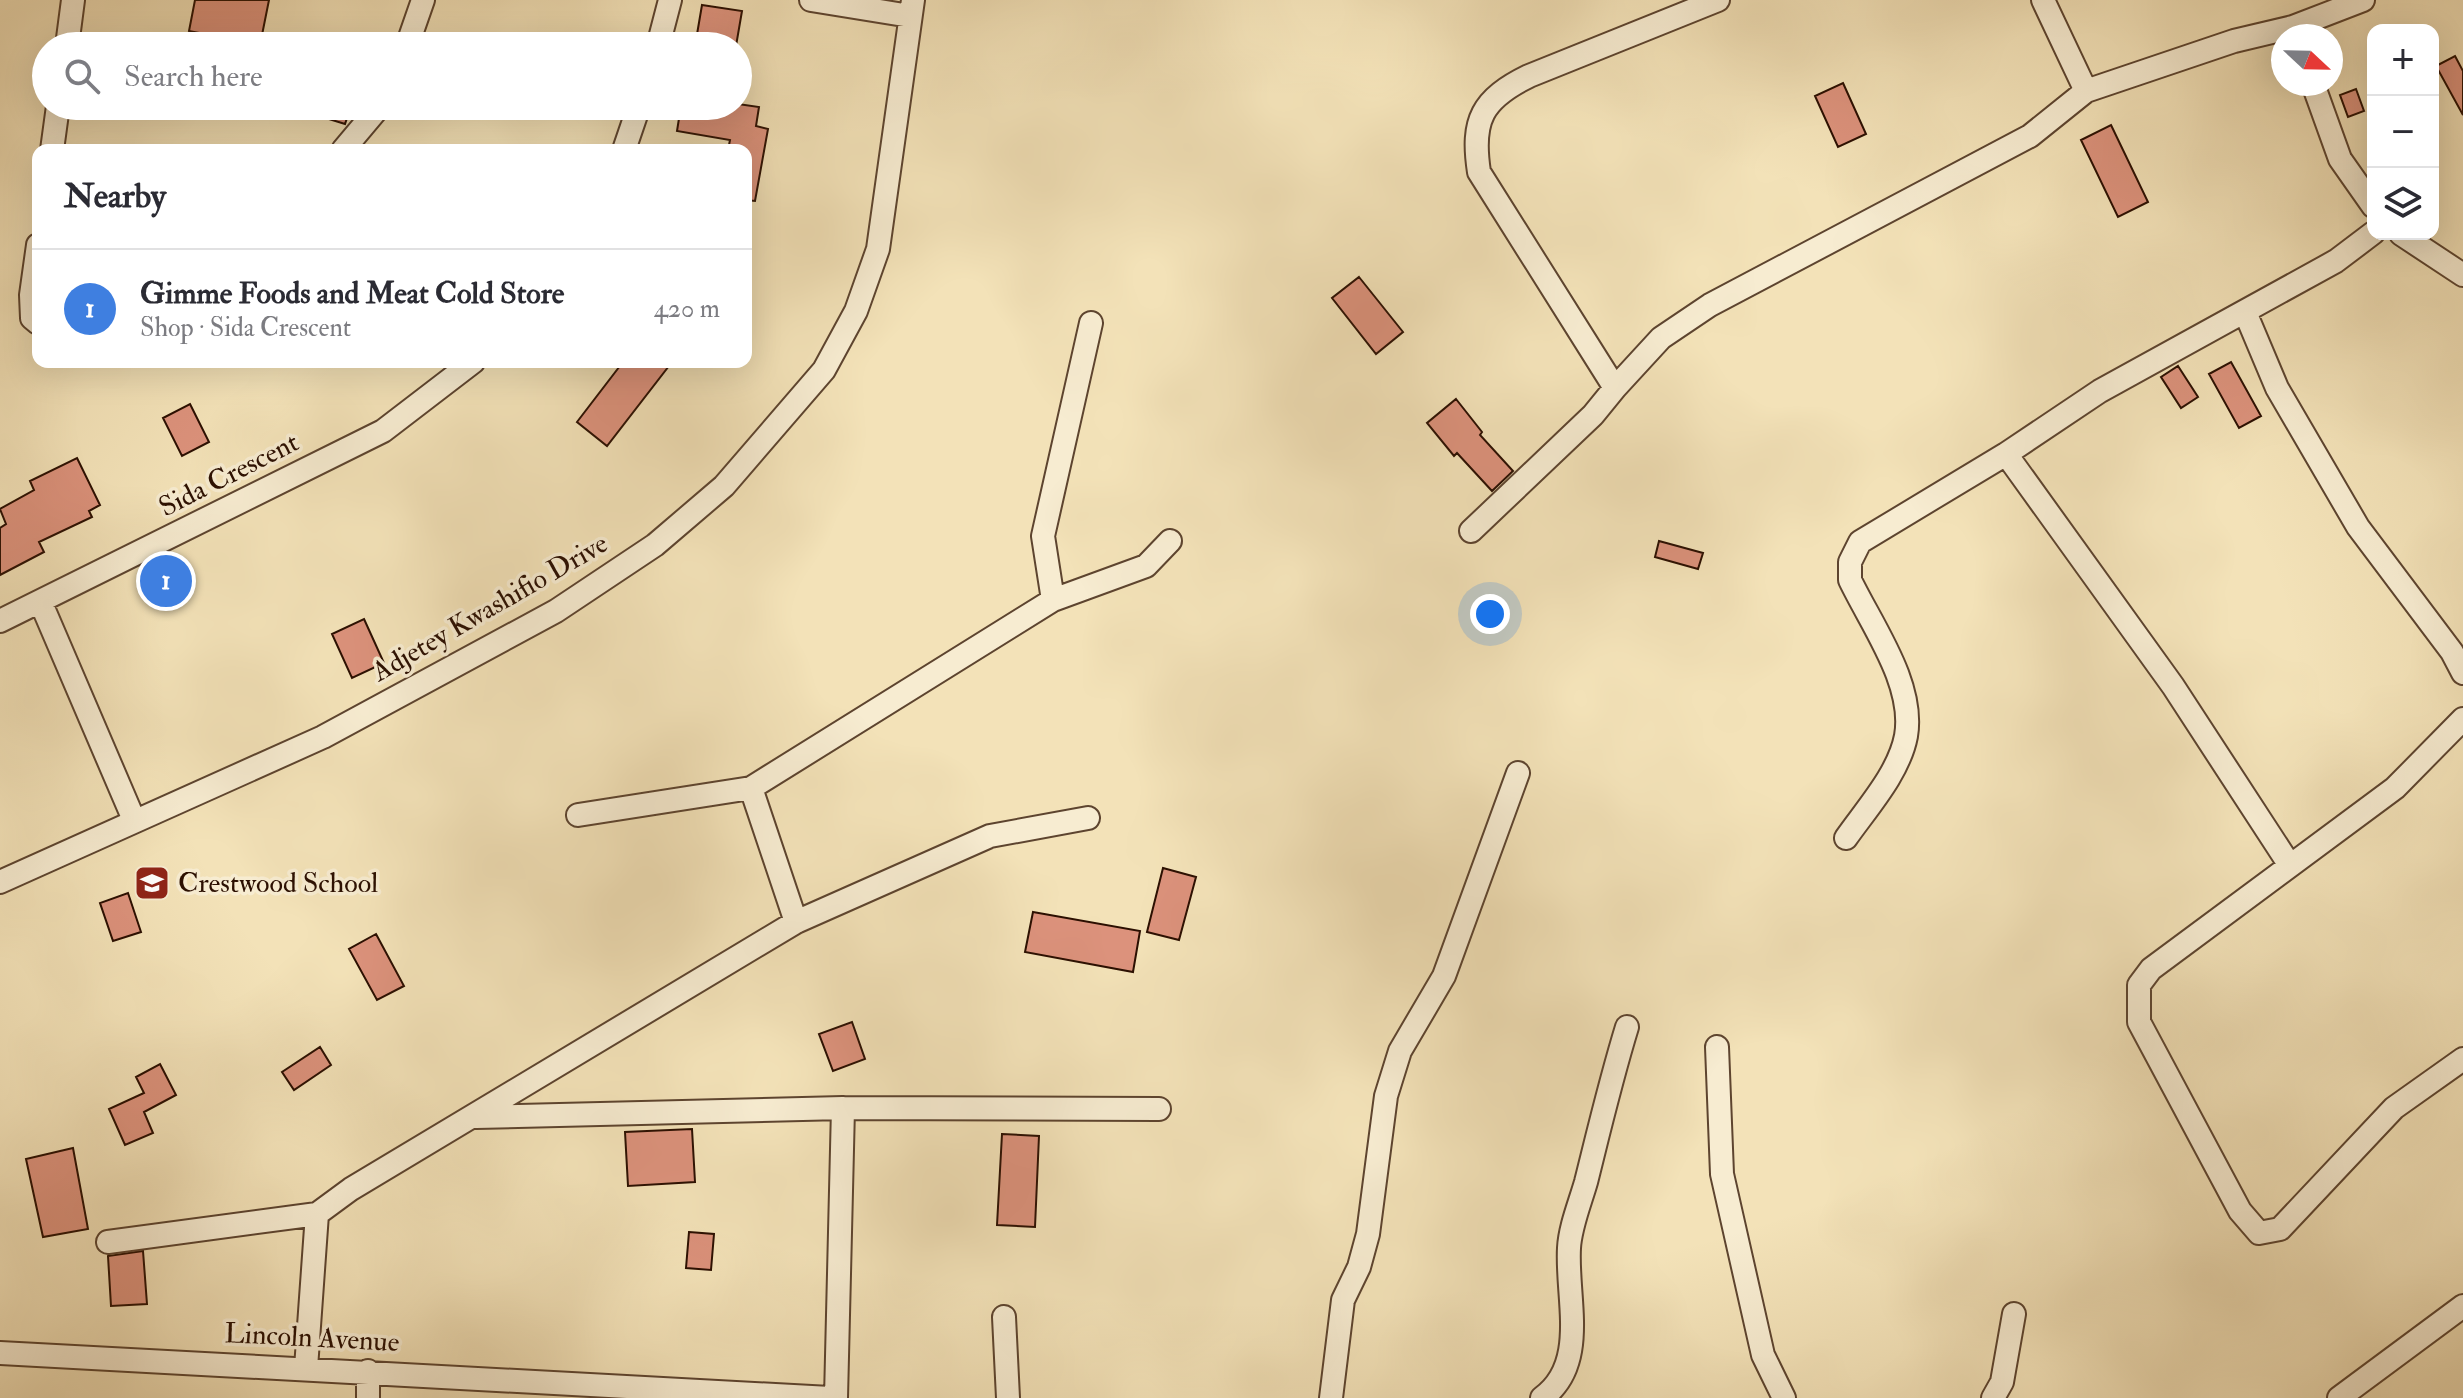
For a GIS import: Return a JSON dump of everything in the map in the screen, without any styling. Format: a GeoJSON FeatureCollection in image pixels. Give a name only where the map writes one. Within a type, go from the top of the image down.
{"type":"FeatureCollection","features":[{"type":"Feature","properties":{"kind":"street"},"geometry":{"type":"LineString","coordinates":[[69,32],[73,0]]}},
{"type":"Feature","properties":{"kind":"street"},"geometry":{"type":"LineString","coordinates":[[412,32],[423,0]]}},
{"type":"Feature","properties":{"kind":"street"},"geometry":{"type":"LineString","coordinates":[[662,32],[670,0]]}},
{"type":"Feature","properties":{"kind":"street"},"geometry":{"type":"LineString","coordinates":[[811,0],[911,8]]}},
{"type":"Feature","properties":{"kind":"street"},"geometry":{"type":"LineString","coordinates":[[1615,388],[1479,172],[1474,140],[1482,111],[1503,89],[1718,0]]}},
{"type":"Feature","properties":{"kind":"street"},"geometry":{"type":"LineString","coordinates":[[2043,0],[2086,91]]}},
{"type":"Feature","properties":{"kind":"street"},"geometry":{"type":"LineString","coordinates":[[2310,24],[2363,0]]}},
{"type":"Feature","properties":{"kind":"street","name":"Adjetey Kwashifio Drive"},"geometry":{"type":"LineString","coordinates":[[0,882],[323,737],[556,611],[655,545],[724,486],[824,370],[856,311],[878,249],[911,8]]}},
{"type":"Feature","properties":{"kind":"street"},"geometry":{"type":"LineString","coordinates":[[1471,531],[1593,415],[1661,338],[1710,305],[2030,136],[2086,91],[2234,41],[2271,35]]}},
{"type":"Feature","properties":{"kind":"street"},"geometry":{"type":"LineString","coordinates":[[2317,96],[2340,159],[2367,197]]}},
{"type":"Feature","properties":{"kind":"street"},"geometry":{"type":"LineString","coordinates":[[53,144],[56,120]]}},
{"type":"Feature","properties":{"kind":"street"},"geometry":{"type":"LineString","coordinates":[[348,144],[368,120]]}},
{"type":"Feature","properties":{"kind":"street"},"geometry":{"type":"LineString","coordinates":[[626,144],[634,120]]}},
{"type":"Feature","properties":{"kind":"street"},"geometry":{"type":"LineString","coordinates":[[1846,838],[1891,772],[1905,738],[1907,711],[1899,682],[1850,580],[1850,562],[1860,542],[2006,454],[2100,391],[2336,261],[2367,238]]}},
{"type":"Feature","properties":{"kind":"street"},"geometry":{"type":"LineString","coordinates":[[2410,240],[2463,275]]}},
{"type":"Feature","properties":{"kind":"street"},"geometry":{"type":"LineString","coordinates":[[32,288],[32,318]]}},
{"type":"Feature","properties":{"kind":"street"},"geometry":{"type":"LineString","coordinates":[[2245,312],[2277,388],[2358,527],[2452,652],[2463,673]]}},
{"type":"Feature","properties":{"kind":"street"},"geometry":{"type":"LineString","coordinates":[[1053,600],[1043,536],[1091,323]]}},
{"type":"Feature","properties":{"kind":"street","name":"Sida Crescent"},"geometry":{"type":"LineString","coordinates":[[0,621],[383,431],[465,368]]}},
{"type":"Feature","properties":{"kind":"street"},"geometry":{"type":"LineString","coordinates":[[2006,454],[2173,686],[2289,864]]}},
{"type":"Feature","properties":{"kind":"street"},"geometry":{"type":"LineString","coordinates":[[578,815],[751,788],[1053,600],[1146,566],[1170,541]]}},
{"type":"Feature","properties":{"kind":"street"},"geometry":{"type":"LineString","coordinates":[[41,603],[134,820]]}},
{"type":"Feature","properties":{"kind":"street"},"geometry":{"type":"LineString","coordinates":[[2463,719],[2395,788],[2172,952],[2151,969],[2139,985],[2139,1022],[2240,1211],[2259,1233],[2280,1229],[2394,1108],[2463,1059]]}},
{"type":"Feature","properties":{"kind":"street"},"geometry":{"type":"LineString","coordinates":[[1331,1398],[1343,1300],[1359,1267],[1368,1234],[1386,1096],[1400,1051],[1422,1018],[1450,961],[1518,773]]}},
{"type":"Feature","properties":{"kind":"street"},"geometry":{"type":"LineString","coordinates":[[751,788],[796,922]]}},
{"type":"Feature","properties":{"kind":"street"},"geometry":{"type":"LineString","coordinates":[[108,1242],[317,1214],[351,1189],[796,922],[990,836],[1088,818]]}},
{"type":"Feature","properties":{"kind":"street"},"geometry":{"type":"LineString","coordinates":[[1542,1398],[1556,1388],[1567,1372],[1572,1344],[1569,1244],[1607,1089],[1627,1027]]}},
{"type":"Feature","properties":{"kind":"street"},"geometry":{"type":"LineString","coordinates":[[1717,1047],[1722,1174],[1763,1355],[1784,1398]]}},
{"type":"Feature","properties":{"kind":"street"},"geometry":{"type":"LineString","coordinates":[[471,1117],[843,1108],[1159,1109]]}},
{"type":"Feature","properties":{"kind":"street"},"geometry":{"type":"LineString","coordinates":[[833,1398],[843,1108]]}},
{"type":"Feature","properties":{"kind":"street"},"geometry":{"type":"LineString","coordinates":[[306,1368],[317,1214]]}},
{"type":"Feature","properties":{"kind":"street"},"geometry":{"type":"LineString","coordinates":[[2339,1398],[2463,1306]]}},
{"type":"Feature","properties":{"kind":"street"},"geometry":{"type":"LineString","coordinates":[[1993,1398],[2002,1382],[2014,1314]]}},
{"type":"Feature","properties":{"kind":"street"},"geometry":{"type":"LineString","coordinates":[[1004,1317],[1008,1398]]}},
{"type":"Feature","properties":{"kind":"street","name":"Lincoln Avenue"},"geometry":{"type":"LineString","coordinates":[[0,1353],[368,1371],[607,1391],[833,1398]]}},
{"type":"Feature","properties":{"kind":"street"},"geometry":{"type":"LineString","coordinates":[[368,1371],[368,1398]]}},
{"type":"Feature","properties":{"kind":"building"},"geometry":{"type":"Polygon","coordinates":[[[195,0],[269,0],[263,32],[189,31],[195,0]]]}},
{"type":"Feature","properties":{"kind":"building"},"geometry":{"type":"Polygon","coordinates":[[[702,5],[742,11],[738,32],[697,32],[702,5]]]}},
{"type":"Feature","properties":{"kind":"building"},"geometry":{"type":"Polygon","coordinates":[[[2455,56],[2463,71],[2463,115],[2439,71],[2439,64],[2455,56]]]}},
{"type":"Feature","properties":{"kind":"building"},"geometry":{"type":"Polygon","coordinates":[[[1843,83],[1866,134],[1838,147],[1815,96],[1843,83]]]}},
{"type":"Feature","properties":{"kind":"building"},"geometry":{"type":"Polygon","coordinates":[[[2356,89],[2364,111],[2348,117],[2340,96],[2356,89]]]}},
{"type":"Feature","properties":{"kind":"building"},"geometry":{"type":"Polygon","coordinates":[[[752,106],[759,107],[756,126],[768,129],[755,201],[752,201],[752,144],[729,144],[730,140],[677,131],[679,120],[752,120],[752,106]]]}},
{"type":"Feature","properties":{"kind":"building"},"geometry":{"type":"Polygon","coordinates":[[[2111,125],[2148,202],[2118,217],[2081,140],[2111,125]]]}},
{"type":"Feature","properties":{"kind":"building"},"geometry":{"type":"Polygon","coordinates":[[[1359,277],[1403,332],[1376,354],[1332,298],[1359,277]]]}},
{"type":"Feature","properties":{"kind":"building"},"geometry":{"type":"Polygon","coordinates":[[[2231,362],[2261,416],[2239,428],[2209,374],[2231,362]]]}},
{"type":"Feature","properties":{"kind":"building"},"geometry":{"type":"Polygon","coordinates":[[[2178,366],[2198,397],[2181,408],[2161,377],[2178,366]]]}},
{"type":"Feature","properties":{"kind":"building"},"geometry":{"type":"Polygon","coordinates":[[[618,368],[667,368],[607,446],[577,422],[618,368]]]}},
{"type":"Feature","properties":{"kind":"building"},"geometry":{"type":"Polygon","coordinates":[[[1456,399],[1482,432],[1480,435],[1513,471],[1492,491],[1457,453],[1454,456],[1427,423],[1456,399]]]}},
{"type":"Feature","properties":{"kind":"building"},"geometry":{"type":"Polygon","coordinates":[[[190,404],[209,442],[182,456],[163,418],[190,404]]]}},
{"type":"Feature","properties":{"kind":"building"},"geometry":{"type":"Polygon","coordinates":[[[77,458],[100,505],[89,511],[92,517],[39,542],[44,552],[0,575],[0,528],[6,524],[0,509],[34,490],[30,481],[77,458]]]}},
{"type":"Feature","properties":{"kind":"building"},"geometry":{"type":"Polygon","coordinates":[[[1659,541],[1703,553],[1698,569],[1655,557],[1659,541]]]}},
{"type":"Feature","properties":{"kind":"building"},"geometry":{"type":"Polygon","coordinates":[[[364,619],[384,663],[352,678],[332,634],[364,619]]]}},
{"type":"Feature","properties":{"kind":"building"},"geometry":{"type":"Polygon","coordinates":[[[1163,868],[1196,877],[1179,940],[1147,932],[1163,868]]]}},
{"type":"Feature","properties":{"kind":"building"},"geometry":{"type":"Polygon","coordinates":[[[128,893],[141,932],[113,941],[100,903],[128,893]]]}},
{"type":"Feature","properties":{"kind":"building"},"geometry":{"type":"Polygon","coordinates":[[[1033,912],[1140,931],[1133,972],[1025,952],[1033,912]]]}},
{"type":"Feature","properties":{"kind":"building"},"geometry":{"type":"Polygon","coordinates":[[[376,934],[404,986],[377,1000],[349,949],[376,934]]]}},
{"type":"Feature","properties":{"kind":"building"},"geometry":{"type":"Polygon","coordinates":[[[852,1022],[865,1059],[833,1071],[819,1034],[852,1022]]]}},
{"type":"Feature","properties":{"kind":"building"},"geometry":{"type":"Polygon","coordinates":[[[320,1047],[331,1065],[294,1090],[282,1072],[320,1047]]]}},
{"type":"Feature","properties":{"kind":"building"},"geometry":{"type":"Polygon","coordinates":[[[160,1064],[176,1095],[144,1112],[153,1133],[125,1145],[109,1109],[144,1093],[136,1077],[160,1064]]]}},
{"type":"Feature","properties":{"kind":"building"},"geometry":{"type":"Polygon","coordinates":[[[692,1129],[695,1182],[628,1186],[625,1132],[692,1129]]]}},
{"type":"Feature","properties":{"kind":"building"},"geometry":{"type":"Polygon","coordinates":[[[1002,1134],[1039,1136],[1035,1227],[997,1225],[1002,1134]]]}},
{"type":"Feature","properties":{"kind":"building"},"geometry":{"type":"Polygon","coordinates":[[[73,1148],[88,1229],[43,1237],[26,1159],[73,1148]]]}},
{"type":"Feature","properties":{"kind":"building"},"geometry":{"type":"Polygon","coordinates":[[[689,1232],[714,1234],[711,1270],[686,1268],[689,1232]]]}},
{"type":"Feature","properties":{"kind":"building"},"geometry":{"type":"Polygon","coordinates":[[[143,1251],[147,1304],[111,1306],[108,1256],[143,1251]]]}},
{"type":"Feature","properties":{"kind":"place","name":"Gimme Foods and Meat Cold Store"},"geometry":{"type":"Point","coordinates":[166,581]}},
{"type":"Feature","properties":{"kind":"place","name":"Crestwood School"},"geometry":{"type":"Point","coordinates":[152,883]}}]}
